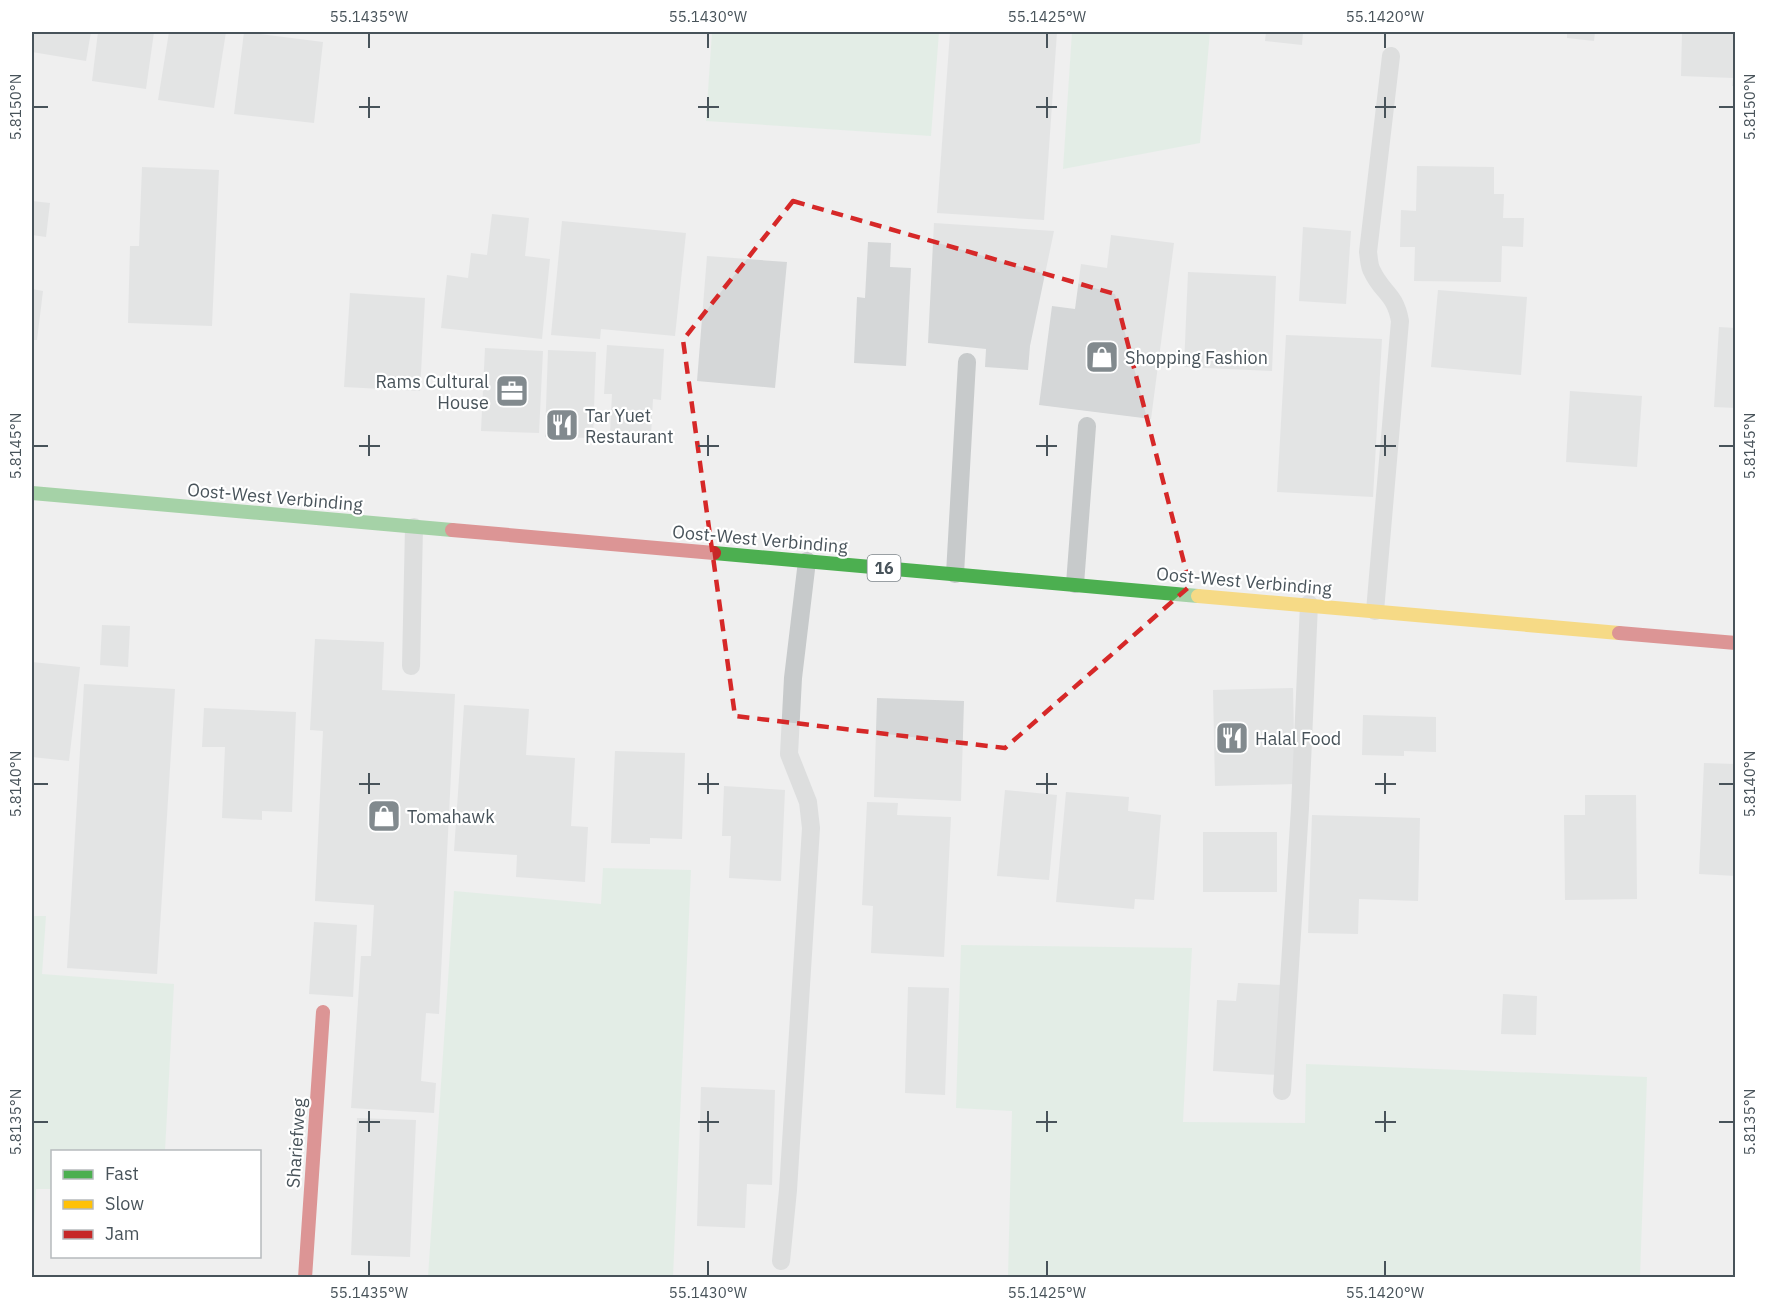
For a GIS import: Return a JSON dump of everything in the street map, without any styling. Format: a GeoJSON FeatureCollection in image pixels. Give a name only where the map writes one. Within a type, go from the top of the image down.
{"type":"FeatureCollection","features":[{"type":"Feature","properties":{"kind":"main road","name":"Oost-West Verbinding"},"geometry":{"type":"LineString","coordinates":[[32,493],[1736,642]]}},
{"type":"Feature","properties":{"kind":"main road","name":"Shariefweg"},"geometry":{"type":"LineString","coordinates":[[305,1278],[323,1012]]}},
{"type":"Feature","properties":{"kind":"lane"},"geometry":{"type":"LineString","coordinates":[[1375,611],[1400,321],[1398,308],[1392,296],[1379,283],[1371,269],[1368,252],[1391,56]]}},
{"type":"Feature","properties":{"kind":"lane"},"geometry":{"type":"LineString","coordinates":[[955,574],[967,362]]}},
{"type":"Feature","properties":{"kind":"lane"},"geometry":{"type":"LineString","coordinates":[[1074,584],[1087,426]]}},
{"type":"Feature","properties":{"kind":"lane"},"geometry":{"type":"LineString","coordinates":[[411,666],[414,527]]}},
{"type":"Feature","properties":{"kind":"lane"},"geometry":{"type":"LineString","coordinates":[[781,1261],[788,1190],[811,828],[808,802],[789,754],[793,678],[807,561]]}},
{"type":"Feature","properties":{"kind":"lane"},"geometry":{"type":"LineString","coordinates":[[1282,1091],[1300,808],[1309,604]]}},
{"type":"Feature","properties":{"kind":"highlighted area"},"geometry":{"type":"Polygon","coordinates":[[[793,201],[1115,294],[1190,586],[1005,748],[735,716],[683,340],[793,201]]]}},
{"type":"Feature","properties":{"kind":"green space"},"geometry":{"type":"Polygon","coordinates":[[[712,32],[939,32],[931,136],[706,121],[712,32]]]}},
{"type":"Feature","properties":{"kind":"green space"},"geometry":{"type":"Polygon","coordinates":[[[1072,32],[1210,32],[1200,143],[1063,169],[1072,32]]]}},
{"type":"Feature","properties":{"kind":"green space"},"geometry":{"type":"Polygon","coordinates":[[[603,868],[691,870],[673,1277],[428,1277],[454,891],[601,904],[603,868]]]}},
{"type":"Feature","properties":{"kind":"green space"},"geometry":{"type":"Polygon","coordinates":[[[32,916],[46,916],[42,974],[174,984],[165,1150],[51,1150],[51,1189],[36,1189],[32,1265],[32,916]]]}},
{"type":"Feature","properties":{"kind":"green space"},"geometry":{"type":"Polygon","coordinates":[[[961,945],[1192,948],[1183,1122],[1305,1123],[1306,1064],[1647,1077],[1640,1277],[1008,1277],[1012,1111],[956,1108],[961,945]]]}},
{"type":"Feature","properties":{"kind":"building"},"geometry":{"type":"Polygon","coordinates":[[[32,32],[91,32],[86,61],[32,52],[32,32]]]}},
{"type":"Feature","properties":{"kind":"building"},"geometry":{"type":"Polygon","coordinates":[[[98,32],[154,32],[146,89],[92,81],[98,32]]]}},
{"type":"Feature","properties":{"kind":"building"},"geometry":{"type":"Polygon","coordinates":[[[169,32],[226,32],[214,108],[158,100],[169,32]]]}},
{"type":"Feature","properties":{"kind":"building"},"geometry":{"type":"Polygon","coordinates":[[[244,32],[323,42],[314,123],[234,114],[244,32]]]}},
{"type":"Feature","properties":{"kind":"building"},"geometry":{"type":"Polygon","coordinates":[[[950,32],[1057,32],[1044,220],[937,213],[950,32]]]}},
{"type":"Feature","properties":{"kind":"building"},"geometry":{"type":"Polygon","coordinates":[[[1266,32],[1303,32],[1302,45],[1265,41],[1266,32]]]}},
{"type":"Feature","properties":{"kind":"building"},"geometry":{"type":"Polygon","coordinates":[[[1567,32],[1595,32],[1594,41],[1567,38],[1567,32]]]}},
{"type":"Feature","properties":{"kind":"building"},"geometry":{"type":"Polygon","coordinates":[[[1682,32],[1736,32],[1736,86],[1732,86],[1733,78],[1681,76],[1682,32]]]}},
{"type":"Feature","properties":{"kind":"building"},"geometry":{"type":"Polygon","coordinates":[[[1417,166],[1494,167],[1494,194],[1504,194],[1503,218],[1524,218],[1523,247],[1502,246],[1501,282],[1414,281],[1415,247],[1400,247],[1401,210],[1416,211],[1417,166]]]}},
{"type":"Feature","properties":{"kind":"building"},"geometry":{"type":"Polygon","coordinates":[[[142,167],[219,170],[212,326],[128,323],[130,246],[139,246],[142,167]]]}},
{"type":"Feature","properties":{"kind":"building"},"geometry":{"type":"Polygon","coordinates":[[[32,201],[50,203],[46,237],[32,235],[32,201]]]}},
{"type":"Feature","properties":{"kind":"building"},"geometry":{"type":"Polygon","coordinates":[[[492,214],[529,218],[525,256],[550,259],[542,339],[441,328],[447,275],[468,278],[471,253],[487,255],[492,214]]]}},
{"type":"Feature","properties":{"kind":"building"},"geometry":{"type":"Polygon","coordinates":[[[562,221],[686,233],[675,336],[601,329],[600,339],[551,335],[562,221]]]}},
{"type":"Feature","properties":{"kind":"building"},"geometry":{"type":"Polygon","coordinates":[[[934,223],[1054,231],[1030,346],[1028,370],[985,367],[986,349],[928,343],[934,223]]]}},
{"type":"Feature","properties":{"kind":"building"},"geometry":{"type":"Polygon","coordinates":[[[1303,227],[1351,231],[1346,304],[1299,301],[1303,227]]]}},
{"type":"Feature","properties":{"kind":"building","name":"Shopping Fashion"},"geometry":{"type":"Polygon","coordinates":[[[1111,235],[1174,243],[1151,419],[1039,405],[1052,306],[1075,309],[1081,264],[1107,268],[1111,235]]]}},
{"type":"Feature","properties":{"kind":"building"},"geometry":{"type":"Polygon","coordinates":[[[868,242],[891,243],[890,267],[911,268],[906,366],[854,363],[857,297],[865,298],[868,242]]]}},
{"type":"Feature","properties":{"kind":"building"},"geometry":{"type":"Polygon","coordinates":[[[707,256],[787,262],[775,388],[697,381],[707,256]]]}},
{"type":"Feature","properties":{"kind":"building"},"geometry":{"type":"Polygon","coordinates":[[[1188,272],[1276,276],[1272,371],[1184,367],[1188,272]]]}},
{"type":"Feature","properties":{"kind":"building"},"geometry":{"type":"Polygon","coordinates":[[[32,289],[43,291],[37,340],[32,340],[32,289]]]}},
{"type":"Feature","properties":{"kind":"building"},"geometry":{"type":"Polygon","coordinates":[[[1438,290],[1527,297],[1521,375],[1431,367],[1438,290]]]}},
{"type":"Feature","properties":{"kind":"building"},"geometry":{"type":"Polygon","coordinates":[[[350,293],[425,298],[420,391],[344,387],[350,293]]]}},
{"type":"Feature","properties":{"kind":"building"},"geometry":{"type":"Polygon","coordinates":[[[1719,327],[1736,328],[1736,408],[1714,407],[1719,327]]]}},
{"type":"Feature","properties":{"kind":"building"},"geometry":{"type":"Polygon","coordinates":[[[1286,335],[1382,339],[1373,497],[1277,492],[1286,335]]]}},
{"type":"Feature","properties":{"kind":"building"},"geometry":{"type":"Polygon","coordinates":[[[607,345],[664,349],[661,400],[653,399],[651,435],[610,433],[612,394],[604,394],[607,345]]]}},
{"type":"Feature","properties":{"kind":"building","name":"Rams Cultural House"},"geometry":{"type":"Polygon","coordinates":[[[485,348],[543,351],[539,433],[481,431],[485,348]]]}},
{"type":"Feature","properties":{"kind":"building"},"geometry":{"type":"Polygon","coordinates":[[[548,350],[596,352],[593,438],[545,437],[548,350]]]}},
{"type":"Feature","properties":{"kind":"building"},"geometry":{"type":"Polygon","coordinates":[[[1570,391],[1642,396],[1637,467],[1566,462],[1570,391]]]}},
{"type":"Feature","properties":{"kind":"building"},"geometry":{"type":"Polygon","coordinates":[[[102,625],[130,626],[128,667],[100,665],[102,625]]]}},
{"type":"Feature","properties":{"kind":"building","name":"Tomahawk"},"geometry":{"type":"Polygon","coordinates":[[[315,639],[384,642],[382,690],[455,694],[439,1014],[426,1013],[421,1081],[436,1083],[434,1113],[351,1108],[361,956],[371,956],[374,905],[315,901],[323,731],[310,730],[315,639]]]}},
{"type":"Feature","properties":{"kind":"building"},"geometry":{"type":"Polygon","coordinates":[[[32,662],[80,667],[69,761],[32,757],[32,662]]]}},
{"type":"Feature","properties":{"kind":"building"},"geometry":{"type":"Polygon","coordinates":[[[84,684],[175,689],[157,974],[67,968],[84,684]]]}},
{"type":"Feature","properties":{"kind":"building"},"geometry":{"type":"Polygon","coordinates":[[[1293,688],[1295,784],[1215,786],[1213,690],[1293,688]]]}},
{"type":"Feature","properties":{"kind":"building"},"geometry":{"type":"Polygon","coordinates":[[[877,698],[964,701],[961,801],[874,797],[877,698]]]}},
{"type":"Feature","properties":{"kind":"building"},"geometry":{"type":"Polygon","coordinates":[[[464,705],[529,709],[526,755],[575,758],[571,826],[588,827],[585,882],[516,877],[517,855],[454,851],[464,705]]]}},
{"type":"Feature","properties":{"kind":"building"},"geometry":{"type":"Polygon","coordinates":[[[204,708],[296,712],[292,812],[262,811],[262,820],[222,818],[225,747],[202,747],[204,708]]]}},
{"type":"Feature","properties":{"kind":"building"},"geometry":{"type":"Polygon","coordinates":[[[1363,715],[1436,717],[1436,752],[1404,751],[1404,756],[1362,755],[1363,715]]]}},
{"type":"Feature","properties":{"kind":"building"},"geometry":{"type":"Polygon","coordinates":[[[615,751],[685,753],[682,839],[650,838],[650,844],[611,843],[615,751]]]}},
{"type":"Feature","properties":{"kind":"building"},"geometry":{"type":"Polygon","coordinates":[[[1704,763],[1736,764],[1736,876],[1699,874],[1704,763]]]}},
{"type":"Feature","properties":{"kind":"building"},"geometry":{"type":"Polygon","coordinates":[[[724,786],[785,790],[781,881],[729,878],[731,836],[722,836],[724,786]]]}},
{"type":"Feature","properties":{"kind":"building"},"geometry":{"type":"Polygon","coordinates":[[[1005,790],[1057,795],[1049,880],[997,876],[1005,790]]]}},
{"type":"Feature","properties":{"kind":"building"},"geometry":{"type":"Polygon","coordinates":[[[1066,792],[1129,797],[1128,811],[1161,815],[1154,900],[1135,899],[1134,909],[1056,902],[1066,792]]]}},
{"type":"Feature","properties":{"kind":"building"},"geometry":{"type":"Polygon","coordinates":[[[1585,795],[1636,795],[1637,899],[1565,900],[1564,815],[1585,815],[1585,795]]]}},
{"type":"Feature","properties":{"kind":"building"},"geometry":{"type":"Polygon","coordinates":[[[867,802],[898,803],[897,815],[951,817],[944,957],[871,953],[873,906],[862,905],[867,802]]]}},
{"type":"Feature","properties":{"kind":"building"},"geometry":{"type":"Polygon","coordinates":[[[1312,815],[1420,818],[1418,901],[1359,899],[1358,934],[1308,933],[1312,815]]]}},
{"type":"Feature","properties":{"kind":"building"},"geometry":{"type":"Polygon","coordinates":[[[1203,832],[1277,832],[1277,892],[1203,892],[1203,832]]]}},
{"type":"Feature","properties":{"kind":"building"},"geometry":{"type":"Polygon","coordinates":[[[314,922],[357,925],[353,997],[309,994],[314,922]]]}},
{"type":"Feature","properties":{"kind":"building"},"geometry":{"type":"Polygon","coordinates":[[[1238,983],[1282,985],[1277,1075],[1213,1071],[1217,1000],[1236,1001],[1238,983]]]}},
{"type":"Feature","properties":{"kind":"building"},"geometry":{"type":"Polygon","coordinates":[[[908,987],[949,988],[945,1095],[905,1093],[908,987]]]}},
{"type":"Feature","properties":{"kind":"building"},"geometry":{"type":"Polygon","coordinates":[[[1503,994],[1537,996],[1536,1035],[1501,1034],[1503,994]]]}},
{"type":"Feature","properties":{"kind":"building"},"geometry":{"type":"Polygon","coordinates":[[[701,1087],[775,1090],[772,1185],[747,1184],[745,1228],[697,1226],[701,1087]]]}},
{"type":"Feature","properties":{"kind":"building"},"geometry":{"type":"Polygon","coordinates":[[[357,1118],[416,1120],[410,1257],[351,1255],[357,1118]]]}},
{"type":"Feature","properties":{"kind":"traffic: fast"},"geometry":{"type":"LineString","coordinates":[[32,493],[452,530]]}},
{"type":"Feature","properties":{"kind":"traffic: fast"},"geometry":{"type":"LineString","coordinates":[[714,553],[1198,596]]}},
{"type":"Feature","properties":{"kind":"traffic: slow"},"geometry":{"type":"LineString","coordinates":[[1198,596],[1619,633]]}},
{"type":"Feature","properties":{"kind":"traffic: jam"},"geometry":{"type":"LineString","coordinates":[[452,530],[714,553]]}},
{"type":"Feature","properties":{"kind":"traffic: jam"},"geometry":{"type":"LineString","coordinates":[[1619,633],[1736,643]]}},
{"type":"Feature","properties":{"kind":"traffic: jam"},"geometry":{"type":"LineString","coordinates":[[305,1278],[323,1012]]}},
{"type":"Feature","properties":{"kind":"place","name":"Shopping Fashion"},"geometry":{"type":"Point","coordinates":[1102,357]}},
{"type":"Feature","properties":{"kind":"place","name":"Rams Cultural House"},"geometry":{"type":"Point","coordinates":[512,391]}},
{"type":"Feature","properties":{"kind":"place","name":"Tar Yuet Restaurant"},"geometry":{"type":"Point","coordinates":[562,425]}},
{"type":"Feature","properties":{"kind":"place","name":"Halal Food"},"geometry":{"type":"Point","coordinates":[1232,738]}},
{"type":"Feature","properties":{"kind":"place","name":"Tomahawk"},"geometry":{"type":"Point","coordinates":[384,816]}}]}
